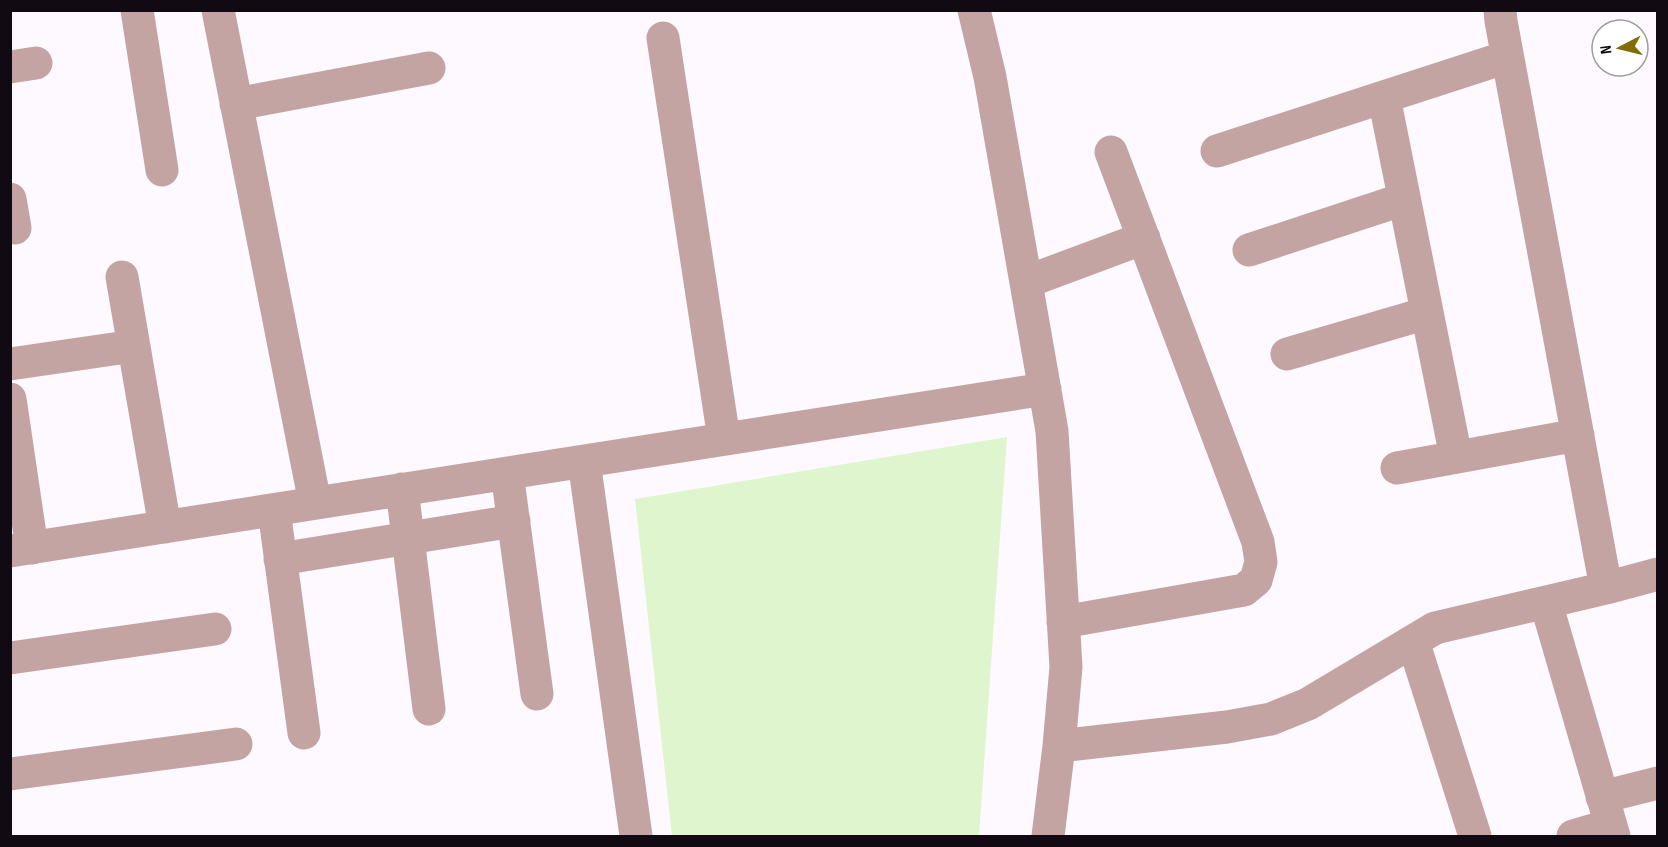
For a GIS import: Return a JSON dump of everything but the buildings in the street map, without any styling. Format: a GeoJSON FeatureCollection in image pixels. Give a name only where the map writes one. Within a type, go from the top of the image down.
{"type":"FeatureCollection","features":[{"type":"Feature","properties":{"kind":"street"},"geometry":{"type":"LineString","coordinates":[[137,10],[162,170]]}},
{"type":"Feature","properties":{"kind":"street"},"geometry":{"type":"LineString","coordinates":[[218,10],[315,503]]}},
{"type":"Feature","properties":{"kind":"street"},"geometry":{"type":"LineString","coordinates":[[974,10],[990,77],[1052,431],[1066,667],[1048,837]]}},
{"type":"Feature","properties":{"kind":"street"},"geometry":{"type":"LineString","coordinates":[[1500,10],[1606,588]]}},
{"type":"Feature","properties":{"kind":"street"},"geometry":{"type":"LineString","coordinates":[[663,38],[724,439]]}},
{"type":"Feature","properties":{"kind":"street"},"geometry":{"type":"LineString","coordinates":[[1217,151],[1507,57]]}},
{"type":"Feature","properties":{"kind":"street"},"geometry":{"type":"LineString","coordinates":[[236,104],[429,68]]}},
{"type":"Feature","properties":{"kind":"street"},"geometry":{"type":"LineString","coordinates":[[1384,97],[1456,457]]}},
{"type":"Feature","properties":{"kind":"street"},"geometry":{"type":"LineString","coordinates":[[1063,622],[1244,590],[1256,580],[1261,562],[1258,542],[1111,152]]}},
{"type":"Feature","properties":{"kind":"street"},"geometry":{"type":"LineString","coordinates":[[1249,250],[1404,199]]}},
{"type":"Feature","properties":{"kind":"street"},"geometry":{"type":"LineString","coordinates":[[1026,282],[1143,238]]}},
{"type":"Feature","properties":{"kind":"street"},"geometry":{"type":"LineString","coordinates":[[122,277],[165,527]]}},
{"type":"Feature","properties":{"kind":"street"},"geometry":{"type":"LineString","coordinates":[[1287,354],[1427,313]]}},
{"type":"Feature","properties":{"kind":"street"},"geometry":{"type":"LineString","coordinates":[[10,364],[134,346]]}},
{"type":"Feature","properties":{"kind":"street"},"geometry":{"type":"LineString","coordinates":[[10,399],[21,549],[1045,389]]}},
{"type":"Feature","properties":{"kind":"street"},"geometry":{"type":"LineString","coordinates":[[1397,468],[1578,435]]}},
{"type":"Feature","properties":{"kind":"street"},"geometry":{"type":"LineString","coordinates":[[584,461],[636,837]]}},
{"type":"Feature","properties":{"kind":"street"},"geometry":{"type":"LineString","coordinates":[[507,473],[537,694]]}},
{"type":"Feature","properties":{"kind":"street"},"geometry":{"type":"LineString","coordinates":[[402,489],[429,709]]}},
{"type":"Feature","properties":{"kind":"street"},"geometry":{"type":"LineString","coordinates":[[274,510],[304,733]]}},
{"type":"Feature","properties":{"kind":"street"},"geometry":{"type":"LineString","coordinates":[[280,559],[514,521]]}},
{"type":"Feature","properties":{"kind":"street"},"geometry":{"type":"LineString","coordinates":[[1059,746],[1227,727],[1271,719],[1308,704],[1435,628],[1546,603],[1658,574]]}},
{"type":"Feature","properties":{"kind":"street"},"geometry":{"type":"LineString","coordinates":[[1546,603],[1609,819]]}},
{"type":"Feature","properties":{"kind":"street"},"geometry":{"type":"LineString","coordinates":[[10,658],[215,629]]}},
{"type":"Feature","properties":{"kind":"street"},"geometry":{"type":"LineString","coordinates":[[1413,641],[1475,837]]}},
{"type":"Feature","properties":{"kind":"street"},"geometry":{"type":"LineString","coordinates":[[10,774],[236,744]]}},
{"type":"Feature","properties":{"kind":"street"},"geometry":{"type":"LineString","coordinates":[[1573,837],[1609,819],[1658,783]]}},
{"type":"Feature","properties":{"kind":"green space"},"geometry":{"type":"Polygon","coordinates":[[[1007,437],[979,836],[672,836],[635,499],[1007,437]]]}}]}
